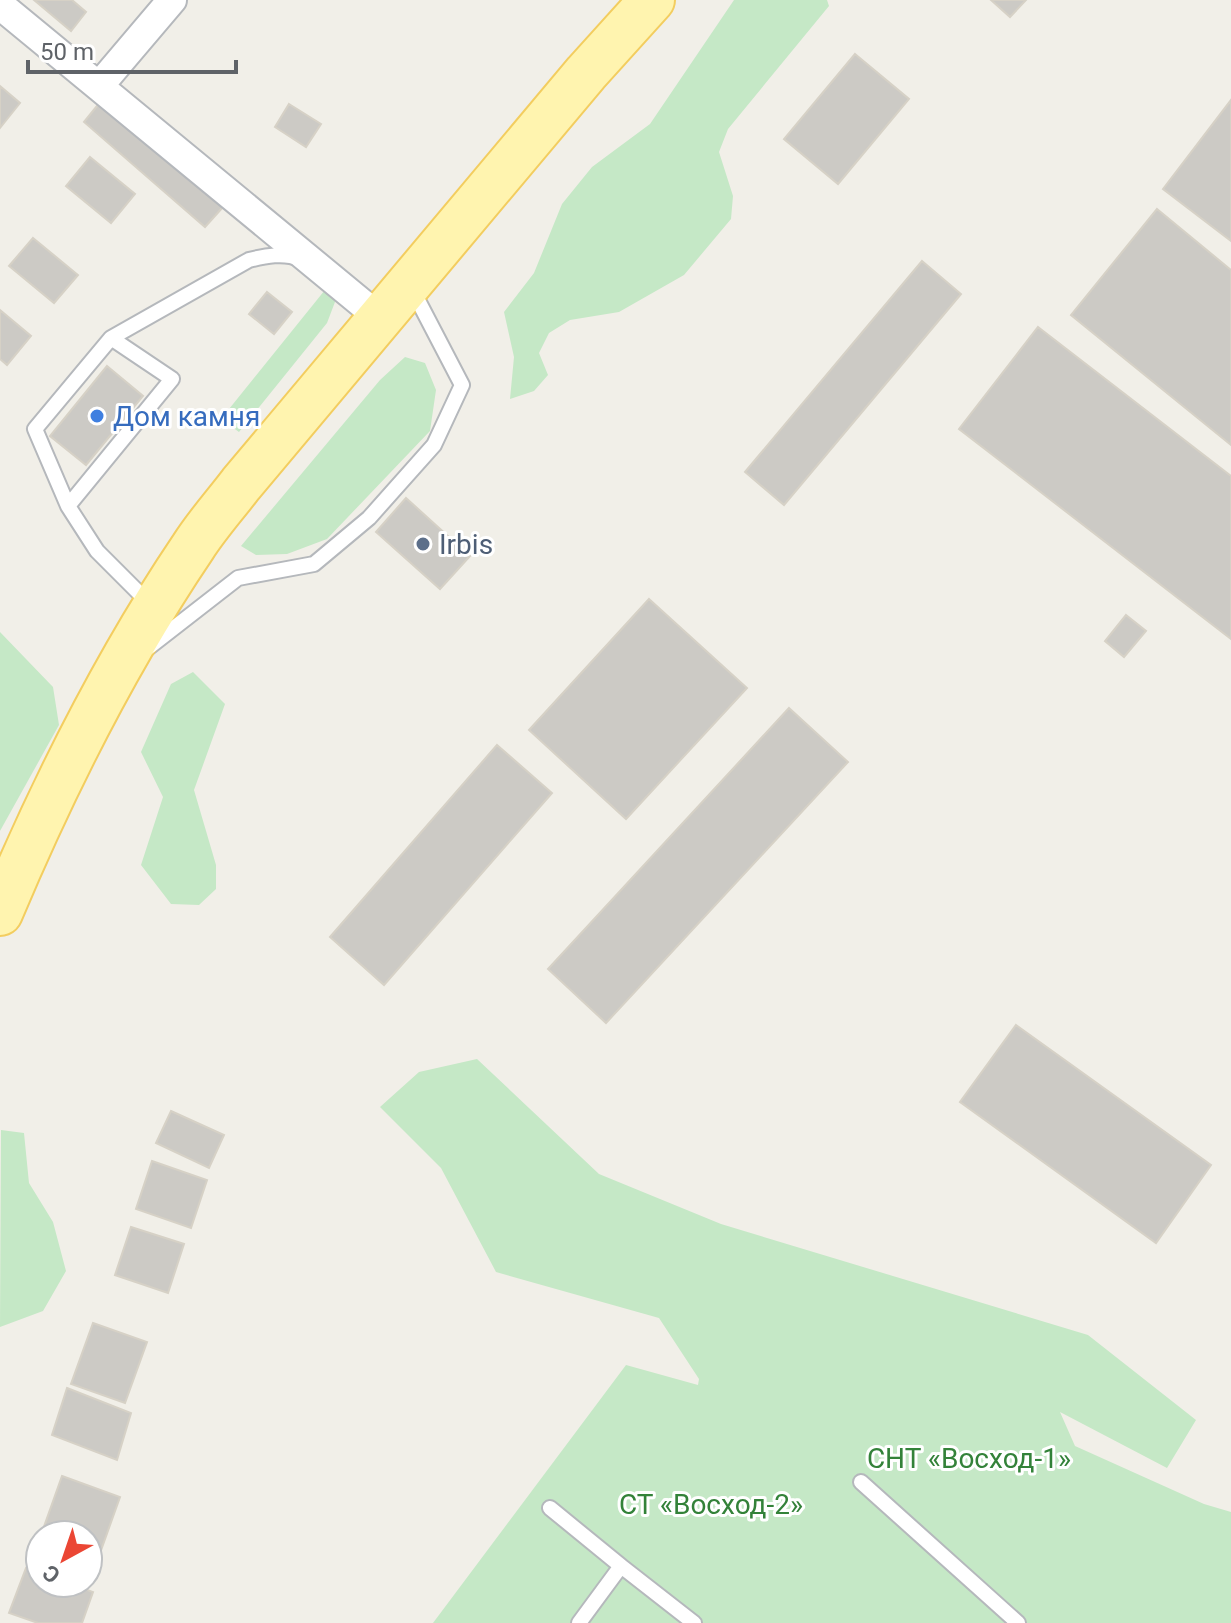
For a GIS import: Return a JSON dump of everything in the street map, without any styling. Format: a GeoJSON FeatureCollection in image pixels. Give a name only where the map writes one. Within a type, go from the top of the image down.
{"type":"FeatureCollection","features":[{"type":"Feature","properties":{"kind":"main road"},"geometry":{"type":"LineString","coordinates":[[0,913],[29,844],[117,673],[194,546],[241,484],[586,73],[652,0]]}},
{"type":"Feature","properties":{"kind":"street"},"geometry":{"type":"LineString","coordinates":[[99,86],[172,0]]}},
{"type":"Feature","properties":{"kind":"street"},"geometry":{"type":"LineString","coordinates":[[0,5],[381,319]]}},
{"type":"Feature","properties":{"kind":"lane"},"geometry":{"type":"LineString","coordinates":[[154,608],[97,551],[68,506],[35,429],[111,338],[249,260],[268,255],[294,256],[329,274]]}},
{"type":"Feature","properties":{"kind":"lane"},"geometry":{"type":"LineString","coordinates":[[117,673],[238,578],[314,564],[369,518],[434,445],[462,385],[410,285]]}},
{"type":"Feature","properties":{"kind":"lane"},"geometry":{"type":"LineString","coordinates":[[68,506],[172,379],[111,338]]}},
{"type":"Feature","properties":{"kind":"lane"},"geometry":{"type":"LineString","coordinates":[[861,1482],[1018,1623]]}},
{"type":"Feature","properties":{"kind":"lane"},"geometry":{"type":"LineString","coordinates":[[550,1508],[694,1623]]}},
{"type":"Feature","properties":{"kind":"lane"},"geometry":{"type":"LineString","coordinates":[[579,1623],[621,1566]]}},
{"type":"Feature","properties":{"kind":"green space"},"geometry":{"type":"Polygon","coordinates":[[[734,0],[827,0],[829,6],[728,129],[719,152],[733,196],[731,219],[684,275],[619,312],[570,320],[549,333],[539,353],[548,375],[534,391],[510,399],[514,357],[504,312],[534,273],[562,204],[592,167],[650,124],[734,0]]]}},
{"type":"Feature","properties":{"kind":"green space"},"geometry":{"type":"Polygon","coordinates":[[[333,280],[338,294],[327,323],[239,432],[221,419],[333,280]]]}},
{"type":"Feature","properties":{"kind":"green space"},"geometry":{"type":"Polygon","coordinates":[[[405,357],[425,363],[436,390],[430,431],[327,539],[287,554],[256,555],[241,546],[380,380],[405,357]]]}},
{"type":"Feature","properties":{"kind":"green space"},"geometry":{"type":"Polygon","coordinates":[[[0,632],[53,687],[59,725],[0,831],[0,632]]]}},
{"type":"Feature","properties":{"kind":"green space"},"geometry":{"type":"Polygon","coordinates":[[[193,672],[225,704],[194,790],[216,865],[216,889],[199,905],[171,904],[141,865],[163,797],[141,752],[171,684],[193,672]]]}},
{"type":"Feature","properties":{"kind":"green space"},"geometry":{"type":"Polygon","coordinates":[[[477,1059],[599,1174],[721,1224],[1088,1335],[1196,1420],[1167,1468],[1060,1412],[1075,1446],[1204,1504],[1231,1512],[1231,1623],[433,1623],[626,1365],[698,1385],[699,1379],[659,1318],[496,1272],[441,1168],[380,1107],[419,1072],[477,1059]]]}},
{"type":"Feature","properties":{"kind":"green space"},"geometry":{"type":"Polygon","coordinates":[[[1,1130],[24,1133],[29,1183],[53,1222],[66,1271],[43,1311],[0,1327],[1,1130]]]}},
{"type":"Feature","properties":{"kind":"building"},"geometry":{"type":"Polygon","coordinates":[[[34,0],[72,0],[86,12],[71,31],[34,0]]]}},
{"type":"Feature","properties":{"kind":"building"},"geometry":{"type":"Polygon","coordinates":[[[991,0],[1026,0],[1010,17],[991,0]]]}},
{"type":"Feature","properties":{"kind":"building"},"geometry":{"type":"Polygon","coordinates":[[[855,54],[909,99],[838,184],[784,139],[855,54]]]}},
{"type":"Feature","properties":{"kind":"building"},"geometry":{"type":"Polygon","coordinates":[[[0,86],[20,103],[0,128],[0,86]]]}},
{"type":"Feature","properties":{"kind":"building"},"geometry":{"type":"Polygon","coordinates":[[[1231,100],[1231,241],[1163,189],[1231,100]]]}},
{"type":"Feature","properties":{"kind":"building"},"geometry":{"type":"Polygon","coordinates":[[[101,101],[223,207],[205,227],[84,122],[101,101]]]}},
{"type":"Feature","properties":{"kind":"building"},"geometry":{"type":"Polygon","coordinates":[[[289,104],[321,124],[306,147],[275,127],[289,104]]]}},
{"type":"Feature","properties":{"kind":"building"},"geometry":{"type":"Polygon","coordinates":[[[90,157],[135,194],[111,223],[66,186],[90,157]]]}},
{"type":"Feature","properties":{"kind":"building"},"geometry":{"type":"Polygon","coordinates":[[[1157,209],[1231,270],[1231,445],[1071,315],[1157,209]]]}},
{"type":"Feature","properties":{"kind":"building"},"geometry":{"type":"Polygon","coordinates":[[[33,238],[78,275],[54,303],[9,266],[33,238]]]}},
{"type":"Feature","properties":{"kind":"building"},"geometry":{"type":"Polygon","coordinates":[[[922,261],[961,294],[784,505],[745,472],[922,261]]]}},
{"type":"Feature","properties":{"kind":"building"},"geometry":{"type":"Polygon","coordinates":[[[267,292],[292,312],[274,334],[249,314],[267,292]]]}},
{"type":"Feature","properties":{"kind":"building"},"geometry":{"type":"Polygon","coordinates":[[[0,310],[31,336],[7,365],[0,359],[0,310]]]}},
{"type":"Feature","properties":{"kind":"building"},"geometry":{"type":"Polygon","coordinates":[[[1038,327],[1231,476],[1231,639],[959,429],[1038,327]]]}},
{"type":"Feature","properties":{"kind":"building","name":"Дом камня"},"geometry":{"type":"Polygon","coordinates":[[[107,366],[143,396],[86,465],[50,436],[107,366]]]}},
{"type":"Feature","properties":{"kind":"building","name":"Irbis"},"geometry":{"type":"Polygon","coordinates":[[[406,498],[470,556],[440,589],[376,532],[406,498]]]}},
{"type":"Feature","properties":{"kind":"building"},"geometry":{"type":"Polygon","coordinates":[[[649,599],[747,688],[626,819],[529,730],[649,599]]]}},
{"type":"Feature","properties":{"kind":"building"},"geometry":{"type":"Polygon","coordinates":[[[1126,615],[1146,631],[1124,657],[1105,641],[1126,615]]]}},
{"type":"Feature","properties":{"kind":"building"},"geometry":{"type":"Polygon","coordinates":[[[789,708],[848,762],[606,1023],[548,969],[789,708]]]}},
{"type":"Feature","properties":{"kind":"building"},"geometry":{"type":"Polygon","coordinates":[[[497,745],[552,793],[384,985],[330,937],[497,745]]]}},
{"type":"Feature","properties":{"kind":"building"},"geometry":{"type":"Polygon","coordinates":[[[1016,1025],[1211,1165],[1156,1243],[960,1102],[1016,1025]]]}},
{"type":"Feature","properties":{"kind":"building"},"geometry":{"type":"Polygon","coordinates":[[[171,1111],[224,1135],[209,1168],[156,1143],[171,1111]]]}},
{"type":"Feature","properties":{"kind":"building"},"geometry":{"type":"Polygon","coordinates":[[[152,1161],[207,1180],[191,1228],[136,1209],[152,1161]]]}},
{"type":"Feature","properties":{"kind":"building"},"geometry":{"type":"Polygon","coordinates":[[[131,1227],[184,1244],[168,1293],[115,1275],[131,1227]]]}},
{"type":"Feature","properties":{"kind":"building"},"geometry":{"type":"Polygon","coordinates":[[[93,1323],[147,1342],[125,1403],[71,1384],[93,1323]]]}},
{"type":"Feature","properties":{"kind":"building"},"geometry":{"type":"Polygon","coordinates":[[[67,1388],[131,1413],[117,1460],[52,1435],[67,1388]]]}},
{"type":"Feature","properties":{"kind":"building"},"geometry":{"type":"Polygon","coordinates":[[[62,1476],[120,1497],[104,1542],[104,1519],[47,1519],[62,1476]]]}},
{"type":"Feature","properties":{"kind":"building"},"geometry":{"type":"Polygon","coordinates":[[[24,1573],[24,1599],[91,1599],[82,1623],[38,1623],[9,1613],[24,1573]]]}},
{"type":"Feature","properties":{"kind":"place","name":"Дом камня"},"geometry":{"type":"Point","coordinates":[97,416]}},
{"type":"Feature","properties":{"kind":"place","name":"Irbis"},"geometry":{"type":"Point","coordinates":[423,544]}},
{"type":"Feature","properties":{"kind":"park label","name":"СНТ «Восход-1»"},"geometry":{"type":"Point","coordinates":[969,1458]}},
{"type":"Feature","properties":{"kind":"park label","name":"СТ «Восход-2»"},"geometry":{"type":"Point","coordinates":[711,1504]}}]}
